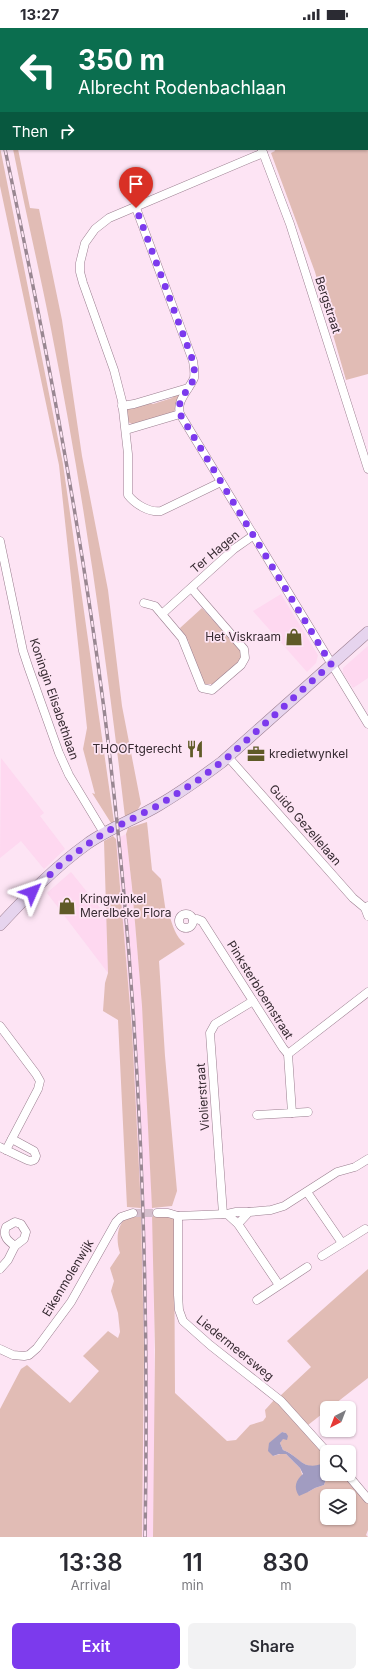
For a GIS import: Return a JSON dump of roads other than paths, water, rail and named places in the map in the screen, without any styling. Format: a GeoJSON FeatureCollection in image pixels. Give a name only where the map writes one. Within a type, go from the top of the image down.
{"type":"FeatureCollection","features":[{"type":"Feature","properties":{"kind":"main road"},"geometry":{"type":"LineString","coordinates":[[0,925],[61,864],[88,844],[104,833],[172,798],[228,757],[368,632]]}},
{"type":"Feature","properties":{"kind":"street"},"geometry":{"type":"LineString","coordinates":[[221,482],[161,511],[150,510],[132,500],[128,495],[128,454],[122,406],[114,370],[83,282],[80,263],[85,243],[95,229],[109,218],[136,208],[262,151]]}},
{"type":"Feature","properties":{"kind":"street","name":"Bergstraat"},"geometry":{"type":"LineString","coordinates":[[262,151],[290,224],[368,469]]}},
{"type":"Feature","properties":{"kind":"street"},"geometry":{"type":"LineString","coordinates":[[126,430],[179,410],[194,377],[193,361],[136,208]]}},
{"type":"Feature","properties":{"kind":"street"},"geometry":{"type":"LineString","coordinates":[[122,406],[134,404],[188,388]]}},
{"type":"Feature","properties":{"kind":"street"},"geometry":{"type":"LineString","coordinates":[[179,410],[368,724]]}},
{"type":"Feature","properties":{"kind":"street","name":"Ter Hagen"},"geometry":{"type":"LineString","coordinates":[[162,614],[192,589],[197,582],[234,550],[254,535]]}},
{"type":"Feature","properties":{"kind":"street","name":"Koningin Elisabethlaan"},"geometry":{"type":"LineString","coordinates":[[0,543],[23,652],[59,753],[80,794],[104,833]]}},
{"type":"Feature","properties":{"kind":"street","name":"Ter Hagen"},"geometry":{"type":"LineString","coordinates":[[144,604],[155,606],[182,638],[202,688],[212,690],[241,665],[245,658],[244,649],[192,589]]}},
{"type":"Feature","properties":{"kind":"street","name":"Guido Gezellelaan"},"geometry":{"type":"LineString","coordinates":[[228,757],[353,898],[366,907],[368,916]]}},
{"type":"Feature","properties":{"kind":"street","name":"Pinksterbloemstraat"},"geometry":{"type":"LineString","coordinates":[[193,920],[197,919],[202,921],[288,1054],[368,992]]}},
{"type":"Feature","properties":{"kind":"street","name":"Violierstraat"},"geometry":{"type":"LineString","coordinates":[[225,1214],[210,1033],[215,1024],[253,1001]]}},
{"type":"Feature","properties":{"kind":"street"},"geometry":{"type":"LineString","coordinates":[[0,1026],[40,1081],[38,1090],[12,1139],[3,1148],[28,1161],[32,1161],[36,1158],[34,1151],[12,1139]]}},
{"type":"Feature","properties":{"kind":"street"},"geometry":{"type":"LineString","coordinates":[[288,1054],[292,1112]]}},
{"type":"Feature","properties":{"kind":"street"},"geometry":{"type":"LineString","coordinates":[[257,1115],[308,1112]]}},
{"type":"Feature","properties":{"kind":"street"},"geometry":{"type":"LineString","coordinates":[[157,1213],[168,1213],[178,1216],[225,1214],[279,1209],[336,1172],[355,1168],[368,1159]]}},
{"type":"Feature","properties":{"kind":"street"},"geometry":{"type":"LineString","coordinates":[[307,1192],[342,1243]]}},
{"type":"Feature","properties":{"kind":"street"},"geometry":{"type":"LineString","coordinates":[[238,1224],[249,1212]]}},
{"type":"Feature","properties":{"kind":"street","name":"Eikenmolenwijk"},"geometry":{"type":"LineString","coordinates":[[0,1349],[13,1355],[24,1356],[29,1355],[37,1348],[71,1302],[116,1222],[121,1216],[133,1213]]}},
{"type":"Feature","properties":{"kind":"street"},"geometry":{"type":"LineString","coordinates":[[225,1214],[238,1224],[279,1285]]}},
{"type":"Feature","properties":{"kind":"street","name":"Liedermeersweg"},"geometry":{"type":"LineString","coordinates":[[178,1216],[178,1295],[179,1310],[183,1321],[210,1345],[281,1401],[321,1445]]}},
{"type":"Feature","properties":{"kind":"street"},"geometry":{"type":"LineString","coordinates":[[0,1269],[8,1260],[15,1246],[22,1241],[25,1236],[25,1229],[21,1224],[15,1222],[6,1227],[3,1238],[15,1246]]}},
{"type":"Feature","properties":{"kind":"street"},"geometry":{"type":"LineString","coordinates":[[322,1256],[365,1229]]}},
{"type":"Feature","properties":{"kind":"street"},"geometry":{"type":"LineString","coordinates":[[257,1300],[307,1267]]}},
{"type":"Feature","properties":{"kind":"street"},"geometry":{"type":"LineString","coordinates":[[353,1481],[368,1499]]}},
{"type":"Feature","properties":{"kind":"tunnel"},"geometry":{"type":"LineString","coordinates":[[133,1213],[157,1213]]}},
{"type":"Feature","properties":{"kind":"railway"},"geometry":{"type":"LineString","coordinates":[[5,150],[34,289],[84,568],[104,709],[116,812],[126,915],[140,1122],[146,1329],[145,1537]]}},
{"type":"Feature","properties":{"kind":"place","name":"Het Viskraam"},"geometry":{"type":"Point","coordinates":[294,637]}},
{"type":"Feature","properties":{"kind":"place","name":"THOOFtgerecht"},"geometry":{"type":"Point","coordinates":[195,749]}},
{"type":"Feature","properties":{"kind":"place","name":"kredietwynkel"},"geometry":{"type":"Point","coordinates":[256,754]}},
{"type":"Feature","properties":{"kind":"place","name":"Kringwinkel Merelbeke Flora"},"geometry":{"type":"Point","coordinates":[67,906]}}]}
